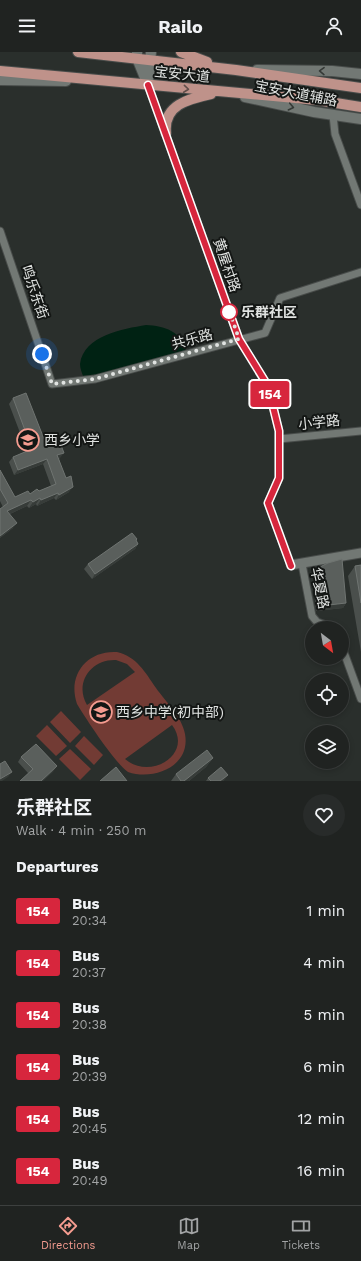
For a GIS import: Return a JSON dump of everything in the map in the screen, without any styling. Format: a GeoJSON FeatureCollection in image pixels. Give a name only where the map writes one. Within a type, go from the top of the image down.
{"type":"FeatureCollection","features":[{"type":"Feature","properties":{"kind":"main road","name":"宝安大道"},"geometry":{"type":"LineString","coordinates":[[78,52],[151,56],[361,88]]}},
{"type":"Feature","properties":{"kind":"main road"},"geometry":{"type":"LineString","coordinates":[[181,52],[236,70]]}},
{"type":"Feature","properties":{"kind":"main road"},"geometry":{"type":"LineString","coordinates":[[137,55],[148,85]]}},
{"type":"Feature","properties":{"kind":"main road"},"geometry":{"type":"LineString","coordinates":[[148,85],[151,56]]}},
{"type":"Feature","properties":{"kind":"main road","name":"宝安大道辅路"},"geometry":{"type":"LineString","coordinates":[[236,70],[332,71],[361,74]]}},
{"type":"Feature","properties":{"kind":"main road","name":"宝安大道"},"geometry":{"type":"LineString","coordinates":[[0,71],[317,100],[361,106]]}},
{"type":"Feature","properties":{"kind":"main road"},"geometry":{"type":"LineString","coordinates":[[0,80],[116,81]]}},
{"type":"Feature","properties":{"kind":"main road"},"geometry":{"type":"LineString","coordinates":[[166,134],[167,120],[172,109],[186,101],[222,92]]}},
{"type":"Feature","properties":{"kind":"main road","name":"宝安大道辅路"},"geometry":{"type":"LineString","coordinates":[[222,92],[333,115],[361,119]]}},
{"type":"Feature","properties":{"kind":"street","name":"黄屋村路"},"geometry":{"type":"LineString","coordinates":[[148,85],[239,339],[268,386],[279,431],[279,478],[268,503],[291,566]]}},
{"type":"Feature","properties":{"kind":"street"},"geometry":{"type":"LineString","coordinates":[[333,115],[335,134],[361,204]]}},
{"type":"Feature","properties":{"kind":"street","name":"鸣乐东街"},"geometry":{"type":"LineString","coordinates":[[0,231],[52,384]]}},
{"type":"Feature","properties":{"kind":"street","name":"共乐路"},"geometry":{"type":"LineString","coordinates":[[52,384],[95,379],[239,339],[266,333],[280,298],[361,272]]}},
{"type":"Feature","properties":{"kind":"street","name":"小学路"},"geometry":{"type":"LineString","coordinates":[[279,439],[361,431]]}},
{"type":"Feature","properties":{"kind":"street"},"geometry":{"type":"LineString","coordinates":[[291,566],[361,553]]}},
{"type":"Feature","properties":{"kind":"street","name":"华夏路"},"geometry":{"type":"LineString","coordinates":[[302,564],[312,616],[316,621]]}},
{"type":"Feature","properties":{"kind":"street"},"geometry":{"type":"LineString","coordinates":[[349,665],[361,699]]}},
{"type":"Feature","properties":{"kind":"shaded area"},"geometry":{"type":"Polygon","coordinates":[[[146,325],[166,328],[176,334],[184,344],[186,351],[93,376],[83,376],[80,364],[83,354],[89,346],[106,335],[116,331],[146,325]]]}},
{"type":"Feature","properties":{"kind":"shaded area"},"geometry":{"type":"Polygon","coordinates":[[[106,652],[117,652],[124,654],[135,661],[181,722],[185,734],[185,745],[182,755],[168,768],[149,774],[128,772],[116,760],[77,704],[75,683],[77,674],[82,666],[89,660],[106,652]],[[116,660],[99,664],[92,668],[87,674],[84,681],[83,697],[87,705],[135,672],[127,664],[116,660]],[[172,725],[125,759],[135,765],[146,767],[157,766],[166,761],[173,754],[177,746],[177,736],[172,725]]]}},
{"type":"Feature","properties":{"kind":"shaded area"},"geometry":{"type":"Polygon","coordinates":[[[61,711],[81,732],[70,743],[50,722],[61,711]]]}},
{"type":"Feature","properties":{"kind":"shaded area"},"geometry":{"type":"Polygon","coordinates":[[[47,725],[67,746],[56,756],[36,736],[47,725]]]}},
{"type":"Feature","properties":{"kind":"shaded area"},"geometry":{"type":"Polygon","coordinates":[[[84,736],[103,755],[94,765],[75,746],[84,736]]]}},
{"type":"Feature","properties":{"kind":"shaded area"},"geometry":{"type":"Polygon","coordinates":[[[70,749],[91,769],[80,780],[59,759],[70,749]]]}},
{"type":"Feature","properties":{"kind":"building"},"geometry":{"type":"Polygon","coordinates":[[[26,393],[46,444],[59,440],[64,453],[57,455],[66,478],[71,476],[73,487],[59,495],[58,493],[41,500],[40,498],[33,502],[31,500],[7,511],[17,523],[0,536],[0,509],[8,503],[0,489],[0,470],[15,497],[28,491],[30,494],[37,489],[39,491],[56,484],[47,459],[18,470],[13,457],[32,449],[13,398],[26,393]]]}},
{"type":"Feature","properties":{"kind":"building"},"geometry":{"type":"Polygon","coordinates":[[[132,533],[137,539],[138,544],[95,574],[88,564],[132,533]]]}},
{"type":"Feature","properties":{"kind":"building"},"geometry":{"type":"Polygon","coordinates":[[[342,559],[346,603],[320,606],[316,569],[328,563],[342,559]]]}},
{"type":"Feature","properties":{"kind":"building"},"geometry":{"type":"Polygon","coordinates":[[[361,565],[361,603],[355,566],[361,565]]]}},
{"type":"Feature","properties":{"kind":"building"},"geometry":{"type":"Polygon","coordinates":[[[36,744],[57,766],[41,781],[20,781],[33,769],[21,757],[36,744]]]}},
{"type":"Feature","properties":{"kind":"building"},"geometry":{"type":"Polygon","coordinates":[[[207,750],[213,758],[184,781],[181,781],[176,774],[207,750]]]}},
{"type":"Feature","properties":{"kind":"building"},"geometry":{"type":"Polygon","coordinates":[[[5,761],[12,772],[0,779],[0,764],[5,761]]]}},
{"type":"Feature","properties":{"kind":"building"},"geometry":{"type":"Polygon","coordinates":[[[116,767],[127,781],[100,781],[116,767]]]}},
{"type":"Feature","properties":{"kind":"building"},"geometry":{"type":"Polygon","coordinates":[[[221,767],[228,775],[220,781],[211,781],[208,778],[221,767]]]}},
{"type":"Feature","properties":{"kind":"bus line","name":"154"},"geometry":{"type":"LineString","coordinates":[[148,85],[239,339],[268,386],[279,431],[279,478],[268,503],[291,566]]}},
{"type":"Feature","properties":{"kind":"place","name":"乐群社区"},"geometry":{"type":"Point","coordinates":[229,312]}},
{"type":"Feature","properties":{"kind":"place","name":"西乡小学"},"geometry":{"type":"Point","coordinates":[28,440]}},
{"type":"Feature","properties":{"kind":"place","name":"西乡中学(初中部)"},"geometry":{"type":"Point","coordinates":[101,712]}},
{"type":"Feature","properties":{"kind":"route"},"geometry":{"type":"LineString","coordinates":[[42,354],[52,384],[95,379],[239,339],[229,310],[229,312]]}}]}
